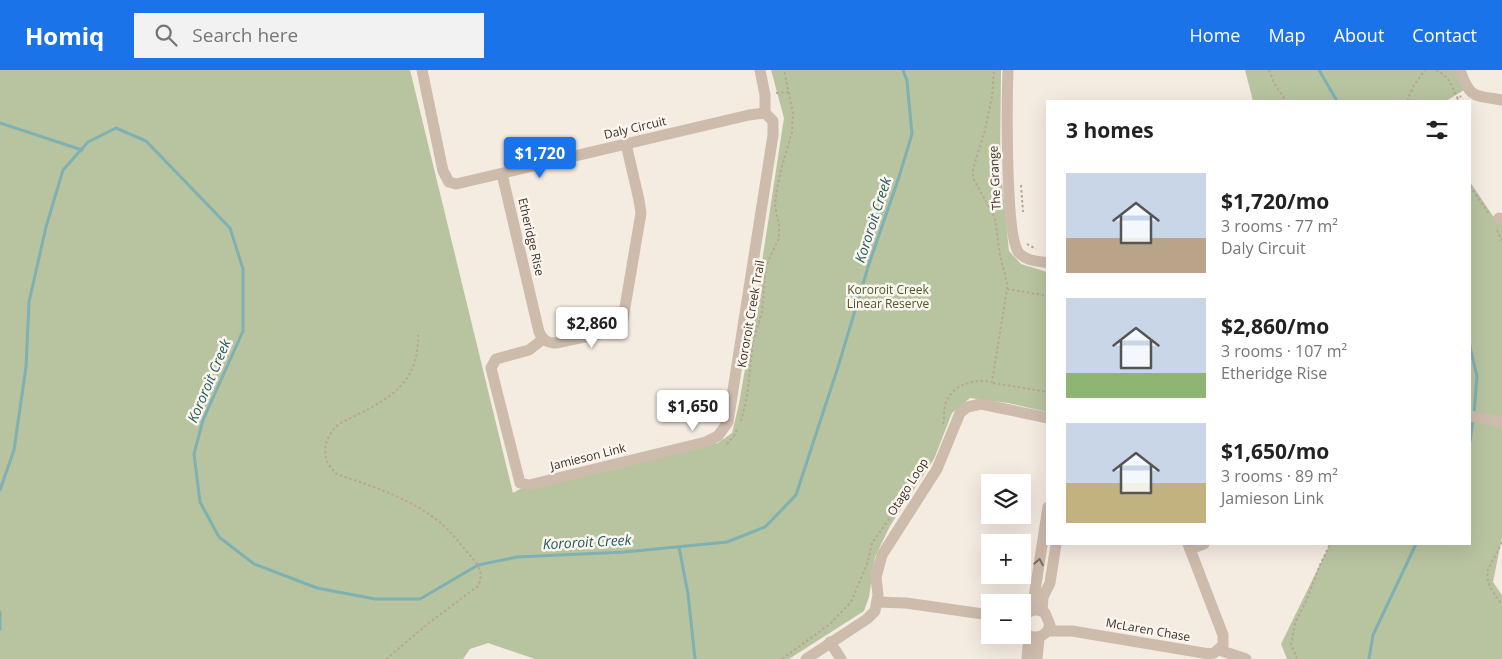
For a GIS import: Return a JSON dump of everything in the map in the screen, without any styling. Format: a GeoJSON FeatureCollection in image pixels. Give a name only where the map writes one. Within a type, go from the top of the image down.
{"type":"FeatureCollection","features":[{"type":"Feature","properties":{"kind":"street","name":"Daly Circuit"},"geometry":{"type":"LineString","coordinates":[[422,70],[445,177],[449,182],[456,184],[749,115],[765,114]]}},
{"type":"Feature","properties":{"kind":"street"},"geometry":{"type":"LineString","coordinates":[[760,70],[765,95],[765,114]]}},
{"type":"Feature","properties":{"kind":"street","name":"The Grange"},"geometry":{"type":"LineString","coordinates":[[1008,70],[1007,151],[1012,238],[1019,254],[1028,259],[1046,263]]}},
{"type":"Feature","properties":{"kind":"street"},"geometry":{"type":"LineString","coordinates":[[1460,70],[1468,90],[1476,95],[1502,100]]}},
{"type":"Feature","properties":{"kind":"street","name":"Jamieson Link"},"geometry":{"type":"LineString","coordinates":[[543,339],[529,350],[496,359],[491,368],[520,483],[529,485],[538,483],[706,442],[718,436],[728,422],[773,135],[774,121],[765,114]]}},
{"type":"Feature","properties":{"kind":"street"},"geometry":{"type":"LineString","coordinates":[[543,339],[550,343],[556,343],[612,331],[619,326],[623,319],[641,213],[626,144]]}},
{"type":"Feature","properties":{"kind":"street","name":"Etheridge Rise"},"geometry":{"type":"LineString","coordinates":[[502,174],[539,332],[543,339]]}},
{"type":"Feature","properties":{"kind":"street","name":"Otago Loop"},"geometry":{"type":"LineString","coordinates":[[877,602],[876,577],[882,554],[938,469],[960,413],[967,408],[981,404],[1046,418]]}},
{"type":"Feature","properties":{"kind":"street"},"geometry":{"type":"LineString","coordinates":[[1471,416],[1502,422]]}},
{"type":"Feature","properties":{"kind":"street"},"geometry":{"type":"LineString","coordinates":[[1031,603],[1046,518]]}},
{"type":"Feature","properties":{"kind":"street"},"geometry":{"type":"LineString","coordinates":[[1031,612],[1043,598],[1050,582],[1056,545]]}},
{"type":"Feature","properties":{"kind":"street"},"geometry":{"type":"LineString","coordinates":[[1189,546],[1223,635],[1223,645],[1219,650]]}},
{"type":"Feature","properties":{"kind":"street"},"geometry":{"type":"LineString","coordinates":[[806,659],[871,615],[875,611],[877,602],[906,603],[981,614]]}},
{"type":"Feature","properties":{"kind":"street"},"geometry":{"type":"LineString","coordinates":[[1027,659],[1045,613],[1031,614]]}},
{"type":"Feature","properties":{"kind":"street"},"geometry":{"type":"LineString","coordinates":[[1036,659],[1038,631]]}},
{"type":"Feature","properties":{"kind":"street","name":"McLaren Chase"},"geometry":{"type":"LineString","coordinates":[[1038,631],[1072,631],[1209,654],[1219,650],[1246,659]]}},
{"type":"Feature","properties":{"kind":"street"},"geometry":{"type":"LineString","coordinates":[[830,642],[841,659]]}},
{"type":"Feature","properties":{"kind":"path","name":"Kororoit Creek Trail"},"geometry":{"type":"LineString","coordinates":[[722,447],[734,436],[744,409],[753,342],[762,312],[766,266],[779,238],[776,212],[778,180],[790,141],[793,121],[784,70]]}},
{"type":"Feature","properties":{"kind":"path"},"geometry":{"type":"LineString","coordinates":[[992,382],[1007,283],[1000,255],[995,218],[973,178],[972,169],[985,130],[992,97],[994,70]]}},
{"type":"Feature","properties":{"kind":"path"},"geometry":{"type":"LineString","coordinates":[[1269,70],[1274,83],[1285,100]]}},
{"type":"Feature","properties":{"kind":"path"},"geometry":{"type":"LineString","coordinates":[[1408,100],[1413,87],[1425,70]]}},
{"type":"Feature","properties":{"kind":"path"},"geometry":{"type":"LineString","coordinates":[[1021,184],[1023,216]]}},
{"type":"Feature","properties":{"kind":"path"},"geometry":{"type":"LineString","coordinates":[[1471,187],[1497,221],[1502,241]]}},
{"type":"Feature","properties":{"kind":"path"},"geometry":{"type":"LineString","coordinates":[[1025,238],[1027,244],[1042,250]]}},
{"type":"Feature","properties":{"kind":"path"},"geometry":{"type":"LineString","coordinates":[[1007,289],[1046,296]]}},
{"type":"Feature","properties":{"kind":"path"},"geometry":{"type":"LineString","coordinates":[[386,659],[478,586],[481,580],[478,565],[438,521],[403,500],[337,474],[329,468],[326,461],[326,443],[328,435],[332,430],[339,424],[390,396],[410,375],[416,362],[418,335]]}},
{"type":"Feature","properties":{"kind":"path"},"geometry":{"type":"LineString","coordinates":[[942,429],[947,400],[958,388],[970,382],[977,380],[1046,392]]}},
{"type":"Feature","properties":{"kind":"path"},"geometry":{"type":"LineString","coordinates":[[782,659],[830,624],[851,602],[867,564],[872,543],[914,482]]}},
{"type":"Feature","properties":{"kind":"path"},"geometry":{"type":"LineString","coordinates":[[1502,542],[1486,575],[1487,582],[1502,604]]}},
{"type":"Feature","properties":{"kind":"path"},"geometry":{"type":"LineString","coordinates":[[1296,659],[1291,644],[1295,623],[1330,545]]}},
{"type":"Feature","properties":{"kind":"green space","name":"Kororoit Creek Linear Reserve"},"geometry":{"type":"Polygon","coordinates":[[[0,70],[410,70],[513,493],[520,489],[617,469],[718,443],[732,433],[751,334],[784,118],[771,70],[1001,70],[1000,162],[1009,251],[1021,264],[1046,272],[1046,412],[1008,403],[970,398],[952,413],[934,459],[890,526],[875,557],[869,597],[864,611],[789,659],[535,659],[488,643],[470,649],[463,659],[0,659],[0,70]]]}},
{"type":"Feature","properties":{"kind":"green space"},"geometry":{"type":"Polygon","coordinates":[[[1245,70],[1457,70],[1464,90],[1448,100],[1253,100],[1245,70]]]}},
{"type":"Feature","properties":{"kind":"green space"},"geometry":{"type":"Polygon","coordinates":[[[1471,183],[1493,216],[1502,222],[1502,537],[1493,582],[1502,595],[1502,659],[1287,659],[1281,644],[1330,545],[1471,545],[1471,183]]]}},
{"type":"Feature","properties":{"kind":"waterway","name":"Kororoit Creek"},"geometry":{"type":"LineString","coordinates":[[0,490],[14,450],[26,367],[29,302],[46,227],[63,170],[88,142],[116,128],[146,141],[230,228],[243,269],[243,331],[203,420],[194,454],[200,502],[219,537],[254,564],[317,588],[375,599],[420,599],[478,565],[517,557],[625,552],[727,542],[765,527],[796,495],[912,134],[907,81],[903,70]]}},
{"type":"Feature","properties":{"kind":"waterway","name":"Kororoit Creek"},"geometry":{"type":"LineString","coordinates":[[1319,70],[1336,100]]}},
{"type":"Feature","properties":{"kind":"waterway"},"geometry":{"type":"LineString","coordinates":[[0,123],[82,150]]}},
{"type":"Feature","properties":{"kind":"waterway","name":"Kororoit Creek"},"geometry":{"type":"LineString","coordinates":[[1471,351],[1477,376],[1474,413]]}},
{"type":"Feature","properties":{"kind":"waterway","name":"Kororoit Creek"},"geometry":{"type":"LineString","coordinates":[[1471,434],[1473,420]]}},
{"type":"Feature","properties":{"kind":"waterway","name":"Kororoit Creek"},"geometry":{"type":"LineString","coordinates":[[1369,659],[1373,635],[1416,545]]}},
{"type":"Feature","properties":{"kind":"waterway"},"geometry":{"type":"LineString","coordinates":[[679,547],[688,594],[695,659]]}},
{"type":"Feature","properties":{"kind":"waterway","name":"Kororoit Creek"},"geometry":{"type":"LineString","coordinates":[[0,612],[0,629]]}}]}
